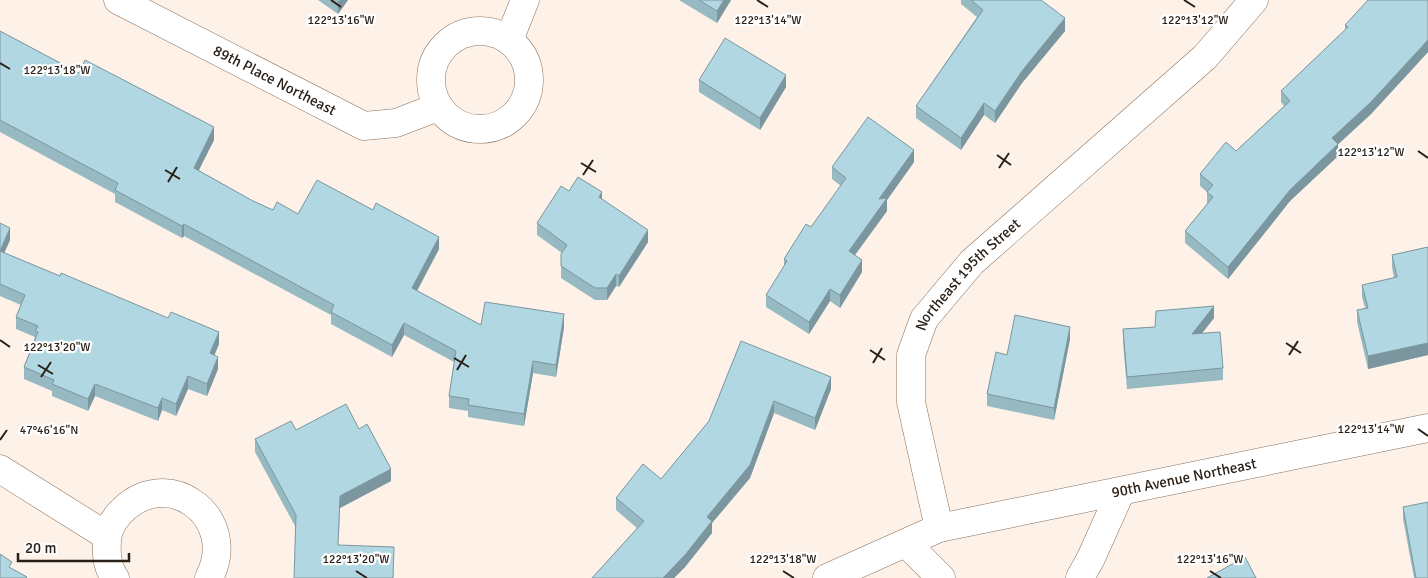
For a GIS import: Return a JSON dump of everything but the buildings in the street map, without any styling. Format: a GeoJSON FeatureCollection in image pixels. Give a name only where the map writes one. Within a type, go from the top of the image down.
{"type":"FeatureCollection","features":[{"type":"Feature","properties":{"kind":"street","name":"89th Place Northeast"},"geometry":{"type":"LineString","coordinates":[[118,0],[364,126],[396,123],[438,107]]}},
{"type":"Feature","properties":{"kind":"street"},"geometry":{"type":"LineString","coordinates":[[509,40],[525,0]]}},
{"type":"Feature","properties":{"kind":"street","name":"Northeast 195th Street"},"geometry":{"type":"LineString","coordinates":[[939,528],[911,402],[912,355],[924,319],[972,262],[1205,57],[1254,0]]}},
{"type":"Feature","properties":{"kind":"street"},"geometry":{"type":"LineString","coordinates":[[472,31],[492,32],[509,40],[522,54],[529,72],[528,92],[520,109],[506,122],[488,130],[468,129],[451,121],[438,107],[431,89],[432,69],[440,51],[454,38],[472,31]]}},
{"type":"Feature","properties":{"kind":"street","name":"90th Avenue Northeast"},"geometry":{"type":"LineString","coordinates":[[939,528],[1428,428]]}},
{"type":"Feature","properties":{"kind":"street"},"geometry":{"type":"LineString","coordinates":[[0,469],[107,536]]}},
{"type":"Feature","properties":{"kind":"street"},"geometry":{"type":"LineString","coordinates":[[1080,578],[1121,491]]}},
{"type":"Feature","properties":{"kind":"street"},"geometry":{"type":"LineString","coordinates":[[115,578],[106,556],[107,536],[114,520],[126,506],[142,497],[159,493],[177,495],[193,502],[206,514],[215,530],[218,548],[215,566],[209,578]]}},
{"type":"Feature","properties":{"kind":"street"},"geometry":{"type":"LineString","coordinates":[[827,578],[939,528]]}},
{"type":"Feature","properties":{"kind":"street"},"geometry":{"type":"LineString","coordinates":[[906,543],[942,578]]}}]}
